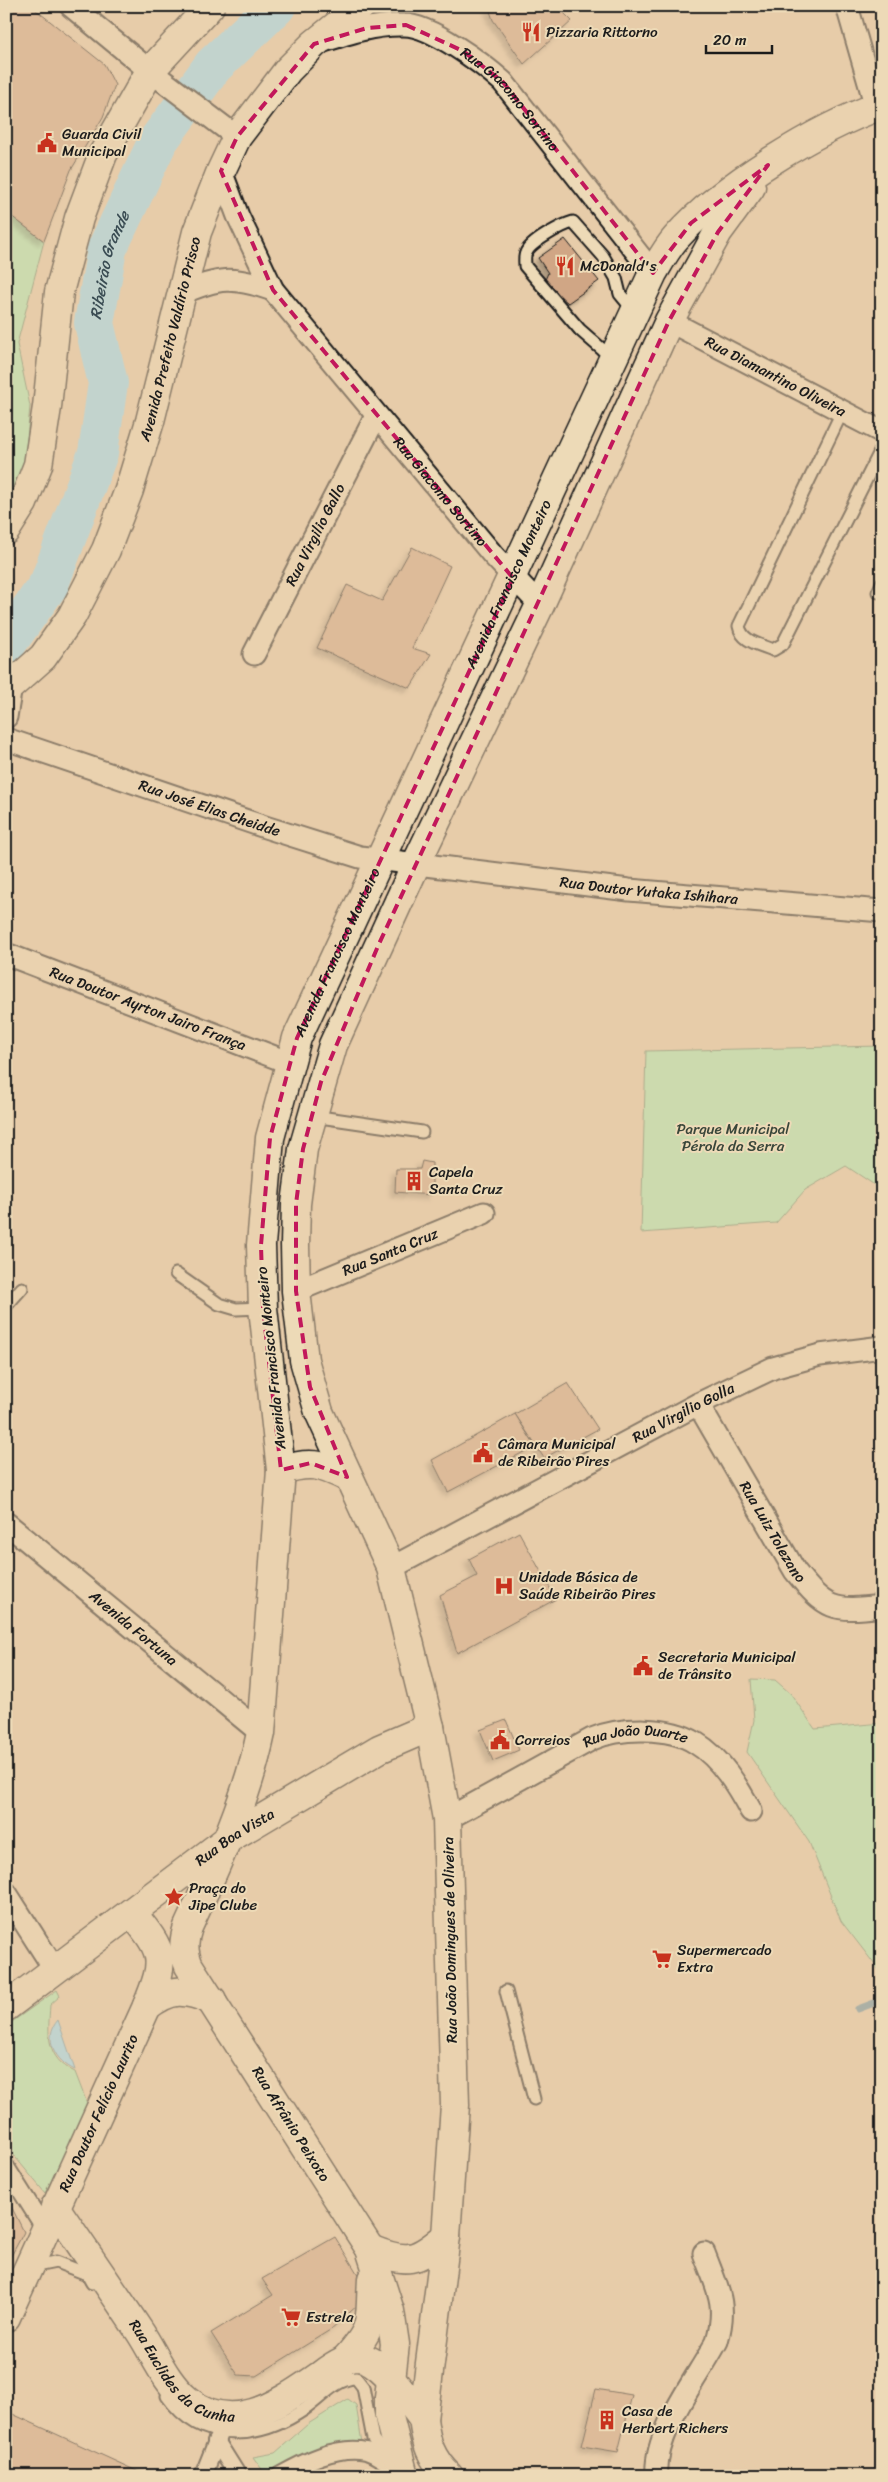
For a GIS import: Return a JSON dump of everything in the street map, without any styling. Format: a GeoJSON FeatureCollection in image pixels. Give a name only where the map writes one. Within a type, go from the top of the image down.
{"type":"FeatureCollection","features":[{"type":"Feature","properties":{"kind":"main road"},"geometry":{"type":"LineString","coordinates":[[6,530],[23,503],[38,465],[47,406],[59,292],[79,218],[103,154],[150,72],[210,6]]}},
{"type":"Feature","properties":{"kind":"main road","name":"Avenida Prefeito Valdírio Prisco"},"geometry":{"type":"LineString","coordinates":[[9,688],[43,657],[72,616],[106,550],[129,490],[150,421],[180,294],[197,232],[221,171],[237,137],[288,70],[314,44],[361,6]]}},
{"type":"Feature","properties":{"kind":"main road","name":"Avenida Francisco Monteiro"},"geometry":{"type":"LineString","coordinates":[[228,1839],[254,1769],[262,1733],[281,1470],[263,1308],[261,1245],[270,1138],[298,1038],[379,859],[513,578],[652,273],[672,244],[691,223],[729,191],[829,128],[879,106]]}},
{"type":"Feature","properties":{"kind":"main road","name":"Avenida Francisco Monteiro"},"geometry":{"type":"LineString","coordinates":[[347,1477],[310,1387],[304,1360],[296,1291],[296,1204],[303,1149],[311,1115],[333,1045],[416,864],[540,605],[669,321],[718,232],[768,165]]}},
{"type":"Feature","properties":{"kind":"main road"},"geometry":{"type":"LineString","coordinates":[[281,1470],[312,1463],[326,1466],[347,1477]]}},
{"type":"Feature","properties":{"kind":"main road","name":"Rua João Domingues de Oliveira"},"geometry":{"type":"LineString","coordinates":[[347,1477],[391,1568],[430,1727],[447,1819],[455,2105],[446,2236],[423,2419],[425,2441],[430,2453],[449,2476]]}},
{"type":"Feature","properties":{"kind":"main road","name":"Rua Boa Vista"},"geometry":{"type":"LineString","coordinates":[[6,2007],[228,1839],[379,1749],[430,1727]]}},
{"type":"Feature","properties":{"kind":"main road","name":"Rua Afrânio Peixoto"},"geometry":{"type":"LineString","coordinates":[[228,1839],[188,1927],[184,1954],[189,1966],[371,2254]]}},
{"type":"Feature","properties":{"kind":"main road","name":"Rua Doutor Felício Laurito"},"geometry":{"type":"LineString","coordinates":[[6,2317],[147,2006],[160,1972],[161,1961],[158,1948],[132,1913]]}},
{"type":"Feature","properties":{"kind":"main road"},"geometry":{"type":"LineString","coordinates":[[147,2006],[172,1992],[186,1991],[212,2000]]}},
{"type":"Feature","properties":{"kind":"main road","name":"Rua Euclides da Cunha"},"geometry":{"type":"LineString","coordinates":[[50,2218],[141,2334],[164,2372],[188,2401],[222,2416],[252,2415],[288,2397],[343,2362],[358,2357],[367,2360],[391,2379],[423,2419]]}},
{"type":"Feature","properties":{"kind":"main road"},"geometry":{"type":"LineString","coordinates":[[371,2254],[410,2259],[426,2254],[446,2236]]}},
{"type":"Feature","properties":{"kind":"main road"},"geometry":{"type":"LineString","coordinates":[[343,2362],[361,2342],[368,2330],[372,2308],[371,2254]]}},
{"type":"Feature","properties":{"kind":"main road"},"geometry":{"type":"LineString","coordinates":[[371,2254],[390,2311],[395,2344],[389,2417],[397,2472]]}},
{"type":"Feature","properties":{"kind":"street"},"geometry":{"type":"LineString","coordinates":[[71,6],[150,72],[237,137]]}},
{"type":"Feature","properties":{"kind":"street"},"geometry":{"type":"LineString","coordinates":[[847,6],[879,106]]}},
{"type":"Feature","properties":{"kind":"street","name":"Rua Giacomo Sortino"},"geometry":{"type":"LineString","coordinates":[[314,44],[367,28],[406,24],[433,34],[484,65],[503,82],[652,273]]}},
{"type":"Feature","properties":{"kind":"street","name":"Rua Giacomo Sortino"},"geometry":{"type":"LineString","coordinates":[[221,171],[238,216],[273,290],[376,416],[513,578],[540,605]]}},
{"type":"Feature","properties":{"kind":"street"},"geometry":{"type":"LineString","coordinates":[[180,294],[203,284],[221,280],[243,280],[273,290]]}},
{"type":"Feature","properties":{"kind":"street","name":"Rua Diamantino Oliveira"},"geometry":{"type":"LineString","coordinates":[[669,321],[882,432]]}},
{"type":"Feature","properties":{"kind":"street","name":"Rua Virgilio Gallo"},"geometry":{"type":"LineString","coordinates":[[254,654],[376,416]]}},
{"type":"Feature","properties":{"kind":"street"},"geometry":{"type":"LineString","coordinates":[[6,717],[9,688]]}},
{"type":"Feature","properties":{"kind":"street","name":"Rua José Elias Cheidde"},"geometry":{"type":"LineString","coordinates":[[6,738],[265,827],[347,853],[416,864]]}},
{"type":"Feature","properties":{"kind":"street","name":"Rua Doutor Yutaka Ishihara"},"geometry":{"type":"LineString","coordinates":[[416,864],[639,891],[882,911]]}},
{"type":"Feature","properties":{"kind":"street","name":"Rua Doutor Ayrton Jairo França"},"geometry":{"type":"LineString","coordinates":[[6,954],[290,1064]]}},
{"type":"Feature","properties":{"kind":"street","name":"Rua Santa Cruz"},"geometry":{"type":"LineString","coordinates":[[296,1291],[484,1213]]}},
{"type":"Feature","properties":{"kind":"street","name":"Rua Virgilio Golla"},"geometry":{"type":"LineString","coordinates":[[391,1568],[698,1404],[773,1368],[820,1354],[882,1347]]}},
{"type":"Feature","properties":{"kind":"street","name":"Rua Luiz Tolezano"},"geometry":{"type":"LineString","coordinates":[[698,1404],[795,1571],[810,1590],[826,1605],[841,1610],[882,1606]]}},
{"type":"Feature","properties":{"kind":"street","name":"Avenida Fortuna"},"geometry":{"type":"LineString","coordinates":[[6,1522],[262,1733]]}},
{"type":"Feature","properties":{"kind":"street","name":"Rua João Duarte"},"geometry":{"type":"LineString","coordinates":[[447,1819],[592,1739],[610,1732],[639,1730],[673,1734],[696,1743],[736,1785],[751,1811]]}},
{"type":"Feature","properties":{"kind":"street"},"geometry":{"type":"LineString","coordinates":[[6,1892],[56,1970]]}},
{"type":"Feature","properties":{"kind":"street"},"geometry":{"type":"LineString","coordinates":[[6,2167],[50,2218]]}},
{"type":"Feature","properties":{"kind":"street"},"geometry":{"type":"LineString","coordinates":[[657,2476],[656,2465],[673,2418],[717,2341],[721,2327],[723,2312],[704,2253]]}},
{"type":"Feature","properties":{"kind":"street"},"geometry":{"type":"LineString","coordinates":[[203,2476],[218,2436]]}},
{"type":"Feature","properties":{"kind":"street"},"geometry":{"type":"LineString","coordinates":[[218,2436],[238,2476]]}},
{"type":"Feature","properties":{"kind":"street"},"geometry":{"type":"LineString","coordinates":[[280,2476],[320,2456],[349,2451],[367,2451],[397,2472]]}},
{"type":"Feature","properties":{"kind":"lane"},"geometry":{"type":"LineString","coordinates":[[612,358],[580,330],[525,266],[526,253],[533,245],[563,225],[573,222],[603,256],[616,278],[620,294],[634,311]]}},
{"type":"Feature","properties":{"kind":"lane"},"geometry":{"type":"LineString","coordinates":[[842,412],[740,626],[741,633],[745,638],[773,650],[782,644],[882,448]]}},
{"type":"Feature","properties":{"kind":"lane"},"geometry":{"type":"LineString","coordinates":[[311,1115],[422,1132]]}},
{"type":"Feature","properties":{"kind":"lane"},"geometry":{"type":"LineString","coordinates":[[176,1274],[219,1304],[236,1309],[263,1308]]}},
{"type":"Feature","properties":{"kind":"lane"},"geometry":{"type":"LineString","coordinates":[[6,1306],[22,1288]]}},
{"type":"Feature","properties":{"kind":"lane"},"geometry":{"type":"LineString","coordinates":[[506,1991],[534,2099]]}},
{"type":"Feature","properties":{"kind":"lane"},"geometry":{"type":"LineString","coordinates":[[29,2267],[56,2262],[87,2274],[98,2291]]}},
{"type":"Feature","properties":{"kind":"lane"},"geometry":{"type":"LineString","coordinates":[[141,2356],[178,2412],[218,2436],[248,2434],[264,2430],[304,2410],[347,2378],[356,2378],[363,2387],[373,2438],[397,2472]]}},
{"type":"Feature","properties":{"kind":"highlighted area"},"geometry":{"type":"Polygon","coordinates":[[[406,25],[463,51],[503,82],[653,273],[691,223],[768,165],[718,232],[669,321],[378,946],[321,1082],[303,1149],[296,1204],[296,1291],[310,1387],[347,1477],[311,1463],[281,1470],[263,1308],[261,1245],[270,1138],[297,1038],[513,578],[273,290],[221,171],[237,137],[314,44],[367,28],[406,25]]]}},
{"type":"Feature","properties":{"kind":"green space"},"geometry":{"type":"Polygon","coordinates":[[[6,212],[44,241],[17,344],[30,406],[25,460],[6,513],[6,212]]]}},
{"type":"Feature","properties":{"kind":"green space","name":"Parque Municipal Pérola da Serra"},"geometry":{"type":"Polygon","coordinates":[[[882,1046],[882,1190],[846,1166],[805,1190],[776,1223],[641,1233],[646,1051],[882,1046]]]}},
{"type":"Feature","properties":{"kind":"green space"},"geometry":{"type":"Polygon","coordinates":[[[751,1679],[775,1680],[791,1694],[815,1729],[882,1723],[882,1974],[841,1921],[809,1842],[747,1752],[754,1720],[751,1679]]]}},
{"type":"Feature","properties":{"kind":"green space"},"geometry":{"type":"Polygon","coordinates":[[[57,1990],[60,1996],[50,2005],[50,2044],[58,2060],[75,2072],[88,2106],[45,2193],[6,2146],[6,2026],[57,1990]]]}},
{"type":"Feature","properties":{"kind":"green space"},"geometry":{"type":"Polygon","coordinates":[[[348,2399],[356,2405],[362,2443],[279,2469],[266,2475],[253,2457],[275,2453],[308,2424],[348,2399]]]}},
{"type":"Feature","properties":{"kind":"water"},"geometry":{"type":"Polygon","coordinates":[[[58,2020],[75,2070],[62,2061],[53,2049],[51,2034],[58,2020]]]}},
{"type":"Feature","properties":{"kind":"building","name":"Guarda Civil Municipal"},"geometry":{"type":"Polygon","coordinates":[[[6,6],[31,6],[104,64],[115,85],[103,117],[71,170],[44,241],[6,212],[6,6]]]}},
{"type":"Feature","properties":{"kind":"building","name":"Pizzaria Rittorno"},"geometry":{"type":"Polygon","coordinates":[[[491,6],[557,6],[572,21],[524,64],[493,20],[489,8],[491,6]]]}},
{"type":"Feature","properties":{"kind":"building","name":"McDonald's"},"geometry":{"type":"Polygon","coordinates":[[[565,239],[599,281],[568,303],[544,282],[548,273],[538,258],[565,239]]]}},
{"type":"Feature","properties":{"kind":"building"},"geometry":{"type":"Polygon","coordinates":[[[412,547],[450,566],[412,648],[431,654],[410,688],[317,648],[347,585],[382,601],[412,547]]]}},
{"type":"Feature","properties":{"kind":"building","name":"Capela Santa Cruz"},"geometry":{"type":"Polygon","coordinates":[[[422,1161],[432,1163],[432,1195],[395,1192],[396,1169],[420,1169],[422,1161]]]}},
{"type":"Feature","properties":{"kind":"building","name":"Câmara Municipal de Ribeirão Pires"},"geometry":{"type":"Polygon","coordinates":[[[568,1383],[598,1429],[544,1458],[515,1414],[568,1383]]]}},
{"type":"Feature","properties":{"kind":"building","name":"Câmara Municipal de Ribeirão Pires"},"geometry":{"type":"Polygon","coordinates":[[[515,1414],[535,1446],[448,1492],[432,1460],[515,1414]]]}},
{"type":"Feature","properties":{"kind":"building","name":"Unidade Básica de Saúde Ribeirão Pires"},"geometry":{"type":"Polygon","coordinates":[[[519,1532],[556,1599],[457,1653],[440,1595],[477,1576],[469,1559],[519,1532]]]}},
{"type":"Feature","properties":{"kind":"building","name":"Correios"},"geometry":{"type":"Polygon","coordinates":[[[506,1720],[519,1750],[493,1761],[480,1730],[506,1720]]]}},
{"type":"Feature","properties":{"kind":"building"},"geometry":{"type":"Polygon","coordinates":[[[6,2196],[24,2232],[10,2258],[6,2256],[6,2196]]]}},
{"type":"Feature","properties":{"kind":"building","name":"Estrela"},"geometry":{"type":"Polygon","coordinates":[[[335,2237],[365,2286],[359,2304],[330,2330],[256,2376],[238,2375],[211,2333],[273,2295],[262,2279],[335,2237]]]}},
{"type":"Feature","properties":{"kind":"building","name":"Casa de Herbert Richers"},"geometry":{"type":"Polygon","coordinates":[[[596,2389],[632,2395],[618,2452],[582,2446],[596,2389]]]}},
{"type":"Feature","properties":{"kind":"building"},"geometry":{"type":"Polygon","coordinates":[[[6,2411],[141,2473],[140,2476],[6,2476],[6,2411]]]}},
{"type":"Feature","properties":{"kind":"waterway","name":"Ribeirão Grande"},"geometry":{"type":"LineString","coordinates":[[6,644],[49,584],[98,453],[108,383],[94,323],[107,249],[158,141],[213,66],[276,6]]}},
{"type":"Feature","properties":{"kind":"waterway"},"geometry":{"type":"LineString","coordinates":[[858,2009],[882,2000]]}},
{"type":"Feature","properties":{"kind":"place","name":"Pizzaria Rittorno"},"geometry":{"type":"Point","coordinates":[531,32]}},
{"type":"Feature","properties":{"kind":"place","name":"Guarda Civil Municipal"},"geometry":{"type":"Point","coordinates":[47,143]}},
{"type":"Feature","properties":{"kind":"place","name":"McDonald's"},"geometry":{"type":"Point","coordinates":[565,266]}},
{"type":"Feature","properties":{"kind":"place","name":"Capela Santa Cruz"},"geometry":{"type":"Point","coordinates":[414,1181]}},
{"type":"Feature","properties":{"kind":"place","name":"Câmara Municipal de Ribeirão Pires"},"geometry":{"type":"Point","coordinates":[483,1453]}},
{"type":"Feature","properties":{"kind":"place","name":"Unidade Básica de Saúde Ribeirão Pires"},"geometry":{"type":"Point","coordinates":[504,1586]}},
{"type":"Feature","properties":{"kind":"place","name":"Secretaria Municipal de Trânsito"},"geometry":{"type":"Point","coordinates":[643,1666]}},
{"type":"Feature","properties":{"kind":"place","name":"Correios"},"geometry":{"type":"Point","coordinates":[500,1740]}},
{"type":"Feature","properties":{"kind":"place","name":"Praça do Jipe Clube"},"geometry":{"type":"Point","coordinates":[174,1897]}},
{"type":"Feature","properties":{"kind":"place","name":"Supermercado Extra"},"geometry":{"type":"Point","coordinates":[662,1959]}},
{"type":"Feature","properties":{"kind":"place","name":"Estrela"},"geometry":{"type":"Point","coordinates":[291,2317]}},
{"type":"Feature","properties":{"kind":"place","name":"Casa de Herbert Richers"},"geometry":{"type":"Point","coordinates":[607,2420]}}]}
